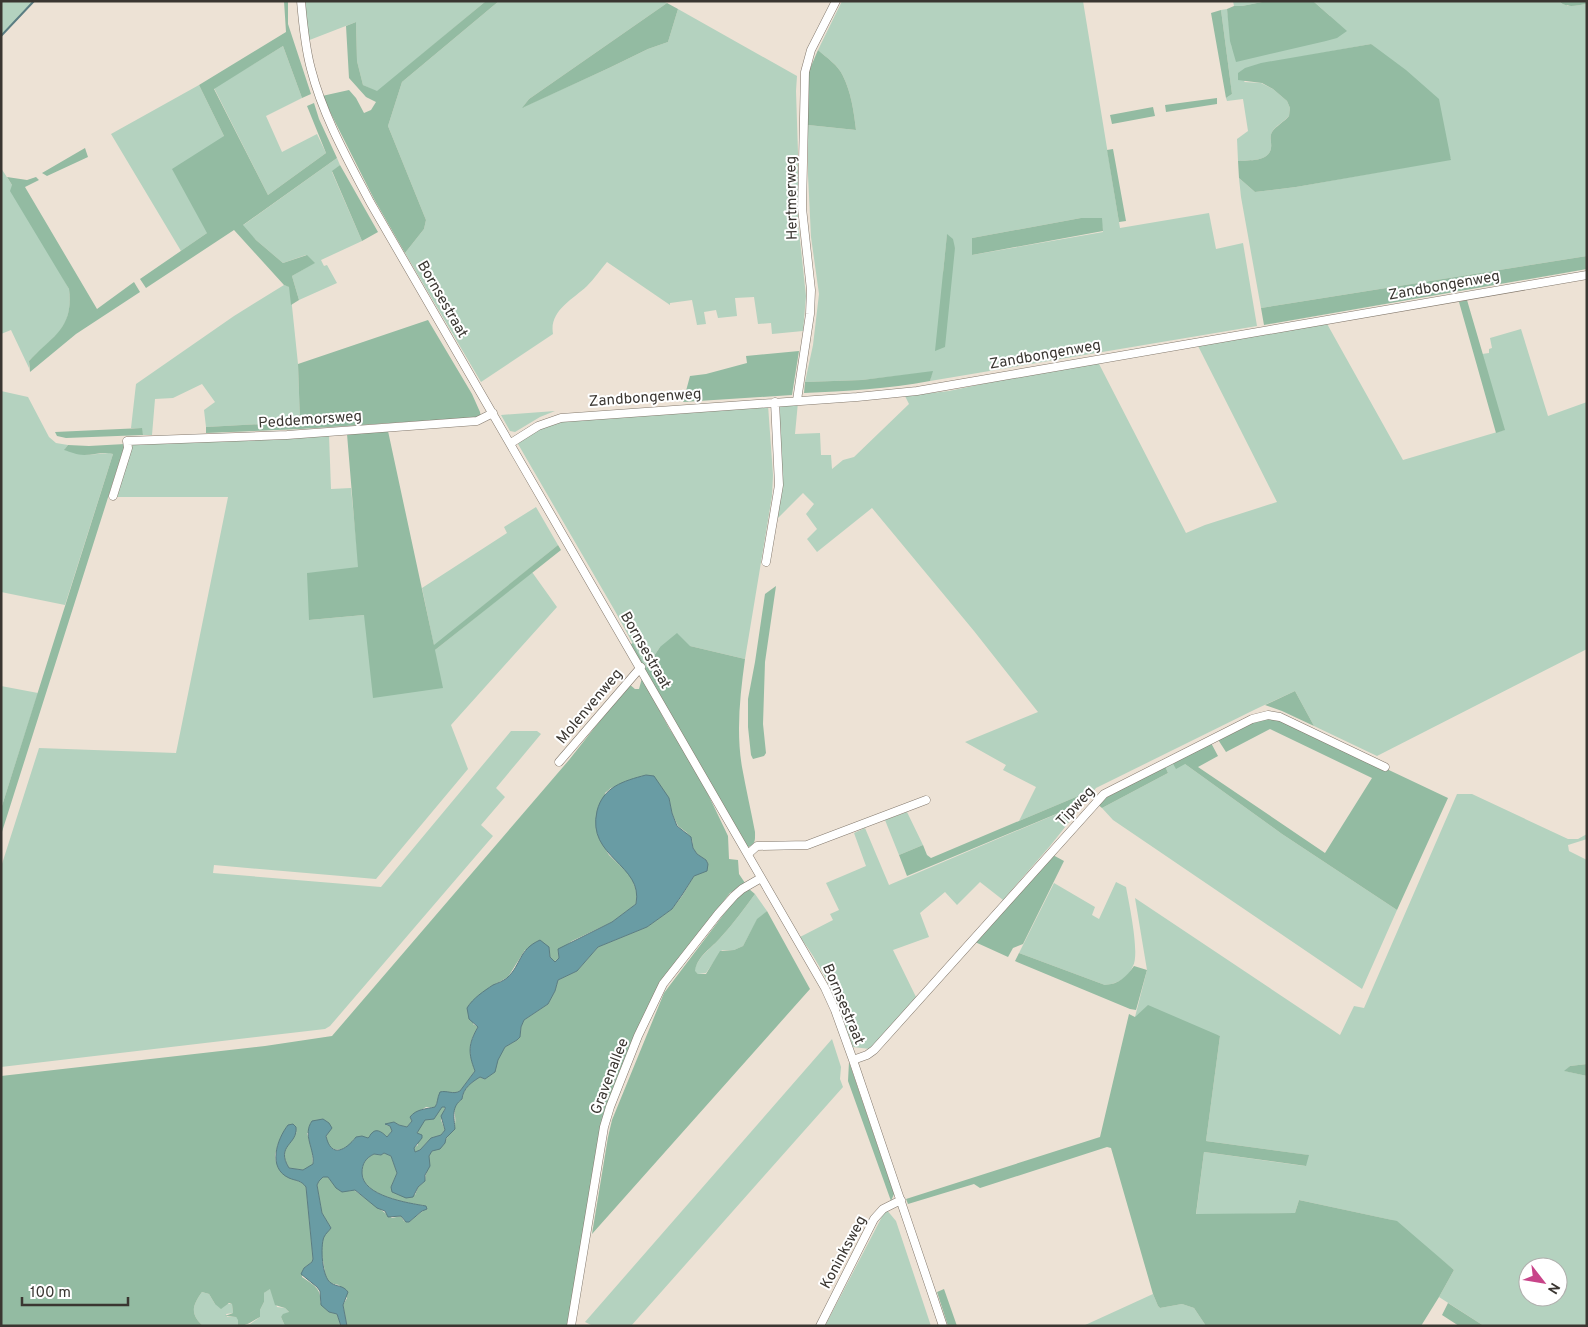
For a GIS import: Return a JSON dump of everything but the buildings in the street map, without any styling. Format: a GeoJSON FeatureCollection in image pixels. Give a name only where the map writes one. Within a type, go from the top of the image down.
{"type":"FeatureCollection","features":[{"type":"Feature","properties":{"kind":"street","name":"Bornsestraat"},"geometry":{"type":"LineString","coordinates":[[301,1],[305,43],[311,71],[320,98],[343,150],[370,202],[748,854],[835,1010],[943,1326]]}},
{"type":"Feature","properties":{"kind":"street","name":"Hertmerweg"},"geometry":{"type":"LineString","coordinates":[[796,400],[810,314],[811,290],[802,208],[805,72],[812,50],[836,1]]}},
{"type":"Feature","properties":{"kind":"street","name":"Zandbongenweg"},"geometry":{"type":"LineString","coordinates":[[510,443],[538,426],[561,418],[917,391],[1587,275]]}},
{"type":"Feature","properties":{"kind":"street"},"geometry":{"type":"LineString","coordinates":[[766,562],[779,485],[775,402]]}},
{"type":"Feature","properties":{"kind":"street","name":"Peddemorsweg"},"geometry":{"type":"LineString","coordinates":[[113,496],[128,448],[127,441],[287,434],[477,421],[493,413]]}},
{"type":"Feature","properties":{"kind":"street","name":"Molenvenweg"},"geometry":{"type":"LineString","coordinates":[[559,762],[640,667]]}},
{"type":"Feature","properties":{"kind":"street","name":"Tipweg"},"geometry":{"type":"LineString","coordinates":[[853,1060],[867,1055],[874,1050],[1104,794],[1252,720],[1268,715],[1280,718],[1385,766]]}},
{"type":"Feature","properties":{"kind":"street"},"geometry":{"type":"LineString","coordinates":[[748,854],[757,846],[807,845],[926,800]]}},
{"type":"Feature","properties":{"kind":"street","name":"Gravenallee"},"geometry":{"type":"LineString","coordinates":[[571,1326],[604,1127],[638,1036],[663,984],[734,896],[761,878]]}},
{"type":"Feature","properties":{"kind":"street","name":"Koninksweg"},"geometry":{"type":"LineString","coordinates":[[820,1326],[874,1219],[883,1209],[901,1200]]}},
{"type":"Feature","properties":{"kind":"green space"},"geometry":{"type":"Polygon","coordinates":[[[1,1],[34,1],[1,36],[1,1]]]}},
{"type":"Feature","properties":{"kind":"green space"},"geometry":{"type":"Polygon","coordinates":[[[284,1],[288,1],[288,24],[311,94],[302,98],[283,46],[214,89],[268,195],[326,153],[307,106],[314,103],[319,119],[337,158],[243,225],[256,240],[283,263],[307,255],[315,263],[292,276],[299,300],[291,305],[289,287],[284,285],[234,230],[146,288],[140,279],[207,233],[172,169],[224,136],[199,85],[286,32],[284,1]]]}},
{"type":"Feature","properties":{"kind":"green space"},"geometry":{"type":"Polygon","coordinates":[[[305,1],[486,1],[377,92],[363,85],[357,61],[356,22],[307,41],[305,1]]]}},
{"type":"Feature","properties":{"kind":"green space"},"geometry":{"type":"Polygon","coordinates":[[[486,1],[499,1],[402,82],[388,126],[426,220],[424,229],[405,253],[374,199],[322,96],[349,90],[364,113],[371,110],[376,102],[366,97],[349,78],[346,26],[356,22],[357,61],[363,85],[377,91],[486,1]]]}},
{"type":"Feature","properties":{"kind":"green space"},"geometry":{"type":"Polygon","coordinates":[[[499,1],[663,1],[667,3],[529,99],[523,107],[648,49],[668,42],[678,9],[797,76],[798,222],[806,296],[803,331],[772,334],[771,323],[758,324],[754,297],[735,298],[737,316],[718,318],[716,310],[704,312],[706,324],[697,325],[692,300],[670,303],[670,305],[607,262],[587,286],[558,312],[553,326],[553,334],[481,382],[405,253],[424,229],[426,220],[388,126],[402,82],[499,1]]]}},
{"type":"Feature","properties":{"kind":"green space"},"geometry":{"type":"Polygon","coordinates":[[[842,1],[1083,1],[1120,228],[1209,213],[1216,249],[1243,243],[1257,326],[930,381],[932,372],[862,380],[805,382],[813,345],[819,294],[811,237],[808,125],[856,130],[846,82],[835,65],[818,50],[842,1]],[[1081,218],[972,238],[972,255],[1103,232],[1101,218],[1081,218]],[[947,235],[943,273],[955,248],[947,235]]]}},
{"type":"Feature","properties":{"kind":"green space"},"geometry":{"type":"Polygon","coordinates":[[[1233,1],[1267,1],[1234,6],[1233,1]]]}},
{"type":"Feature","properties":{"kind":"green space"},"geometry":{"type":"Polygon","coordinates":[[[1267,1],[1313,1],[1347,31],[1337,38],[1236,62],[1230,41],[1227,9],[1234,6],[1267,1]]]}},
{"type":"Feature","properties":{"kind":"green space"},"geometry":{"type":"Polygon","coordinates":[[[1313,1],[1559,1],[1568,6],[1587,4],[1587,256],[1261,308],[1239,178],[1255,192],[1296,187],[1451,159],[1371,44],[1256,65],[1244,82],[1261,83],[1273,89],[1287,101],[1290,108],[1289,116],[1272,132],[1271,148],[1267,156],[1238,161],[1237,139],[1248,131],[1243,99],[1227,101],[1226,98],[1232,94],[1221,10],[1227,9],[1232,48],[1330,16],[1313,1]]]}},
{"type":"Feature","properties":{"kind":"green space"},"geometry":{"type":"Polygon","coordinates":[[[1559,1],[1587,1],[1587,4],[1568,6],[1559,1]]]}},
{"type":"Feature","properties":{"kind":"green space"},"geometry":{"type":"Polygon","coordinates":[[[667,3],[678,9],[668,42],[648,49],[522,108],[529,99],[667,3]]]}},
{"type":"Feature","properties":{"kind":"green space"},"geometry":{"type":"Polygon","coordinates":[[[1221,10],[1232,94],[1226,98],[1211,13],[1221,10]]]}},
{"type":"Feature","properties":{"kind":"green space"},"geometry":{"type":"Polygon","coordinates":[[[1371,44],[1406,70],[1439,99],[1451,160],[1296,187],[1255,192],[1239,178],[1238,161],[1267,156],[1271,148],[1272,132],[1289,116],[1290,108],[1287,101],[1273,89],[1262,83],[1238,80],[1238,73],[1245,68],[1261,63],[1371,44]]]}},
{"type":"Feature","properties":{"kind":"green space"},"geometry":{"type":"Polygon","coordinates":[[[283,46],[302,98],[266,116],[282,152],[317,134],[326,153],[268,195],[214,88],[283,46]]]}},
{"type":"Feature","properties":{"kind":"green space"},"geometry":{"type":"Polygon","coordinates":[[[818,50],[835,65],[846,82],[856,130],[808,125],[807,92],[809,71],[818,50]]]}},
{"type":"Feature","properties":{"kind":"green space"},"geometry":{"type":"Polygon","coordinates":[[[199,85],[224,136],[207,233],[181,251],[111,134],[199,85]]]}},
{"type":"Feature","properties":{"kind":"green space"},"geometry":{"type":"Polygon","coordinates":[[[1217,98],[1217,104],[1166,112],[1165,105],[1217,98]]]}},
{"type":"Feature","properties":{"kind":"green space"},"geometry":{"type":"Polygon","coordinates":[[[1153,107],[1155,116],[1112,124],[1110,115],[1153,107]]]}},
{"type":"Feature","properties":{"kind":"green space"},"geometry":{"type":"Polygon","coordinates":[[[85,148],[88,157],[47,176],[42,173],[85,148]]]}},
{"type":"Feature","properties":{"kind":"green space"},"geometry":{"type":"Polygon","coordinates":[[[1113,149],[1126,221],[1119,222],[1107,150],[1113,149]]]}},
{"type":"Feature","properties":{"kind":"green space"},"geometry":{"type":"Polygon","coordinates":[[[337,158],[340,165],[332,172],[362,241],[321,260],[324,266],[327,265],[337,283],[299,300],[292,276],[314,263],[306,255],[283,263],[242,226],[337,158]]]}},
{"type":"Feature","properties":{"kind":"green space"},"geometry":{"type":"Polygon","coordinates":[[[340,165],[378,232],[362,241],[332,171],[340,165]]]}},
{"type":"Feature","properties":{"kind":"green space"},"geometry":{"type":"Polygon","coordinates":[[[1,168],[69,289],[70,303],[65,323],[54,338],[29,361],[29,368],[11,330],[1,334],[1,168]]]}},
{"type":"Feature","properties":{"kind":"green space"},"geometry":{"type":"Polygon","coordinates":[[[7,177],[27,180],[36,177],[39,180],[25,187],[97,309],[134,282],[140,292],[76,334],[30,372],[29,361],[60,331],[65,323],[70,303],[69,289],[10,191],[12,185],[7,177]]]}},
{"type":"Feature","properties":{"kind":"green space"},"geometry":{"type":"Polygon","coordinates":[[[1081,218],[1102,218],[1103,231],[972,255],[972,238],[1081,218]]]}},
{"type":"Feature","properties":{"kind":"green space"},"geometry":{"type":"Polygon","coordinates":[[[947,234],[953,239],[955,248],[945,347],[935,351],[947,234]]]}},
{"type":"Feature","properties":{"kind":"green space"},"geometry":{"type":"Polygon","coordinates":[[[1587,256],[1587,269],[1264,325],[1261,308],[1587,256]]]}},
{"type":"Feature","properties":{"kind":"green space"},"geometry":{"type":"Polygon","coordinates":[[[284,285],[290,287],[298,364],[300,422],[206,427],[204,410],[215,402],[202,384],[173,398],[155,399],[152,435],[143,435],[141,428],[131,428],[136,384],[234,316],[284,285]]]}},
{"type":"Feature","properties":{"kind":"green space"},"geometry":{"type":"Polygon","coordinates":[[[1467,300],[1505,430],[1496,433],[1459,302],[1467,300]]]}},
{"type":"Feature","properties":{"kind":"green space"},"geometry":{"type":"Polygon","coordinates":[[[428,320],[472,394],[481,417],[301,429],[206,433],[206,427],[300,422],[298,364],[428,320]]]}},
{"type":"Feature","properties":{"kind":"green space"},"geometry":{"type":"Polygon","coordinates":[[[1326,322],[1403,460],[1504,430],[1482,354],[1489,353],[1489,349],[1492,348],[1490,338],[1521,329],[1548,416],[1587,402],[1587,649],[1377,756],[1314,726],[1295,691],[1096,788],[1090,796],[1083,794],[1019,821],[1036,787],[1003,770],[1006,765],[965,742],[1038,712],[872,508],[817,552],[807,539],[817,529],[806,514],[814,504],[803,493],[775,521],[778,404],[798,402],[795,434],[820,433],[821,455],[831,455],[832,469],[843,460],[854,457],[909,404],[905,396],[949,391],[1097,360],[1186,533],[1277,502],[1197,344],[1326,322]]]}},
{"type":"Feature","properties":{"kind":"green space"},"geometry":{"type":"Polygon","coordinates":[[[799,351],[792,395],[683,402],[690,376],[706,374],[747,363],[746,356],[799,351]]]}},
{"type":"Feature","properties":{"kind":"green space"},"geometry":{"type":"Polygon","coordinates":[[[933,371],[930,381],[914,384],[804,393],[805,382],[862,380],[933,371]]]}},
{"type":"Feature","properties":{"kind":"green space"},"geometry":{"type":"Polygon","coordinates":[[[1,391],[28,397],[49,437],[56,443],[68,445],[65,449],[86,455],[113,454],[65,605],[1,592],[1,391]]]}},
{"type":"Feature","properties":{"kind":"green space"},"geometry":{"type":"Polygon","coordinates":[[[768,405],[773,475],[772,496],[745,659],[690,646],[660,647],[646,668],[518,444],[522,439],[551,421],[768,405]]]}},
{"type":"Feature","properties":{"kind":"green space"},"geometry":{"type":"Polygon","coordinates":[[[555,411],[540,417],[515,432],[510,431],[501,415],[555,411]]]}},
{"type":"Feature","properties":{"kind":"green space"},"geometry":{"type":"Polygon","coordinates":[[[142,428],[143,435],[66,438],[57,436],[55,432],[142,428]]]}},
{"type":"Feature","properties":{"kind":"green space"},"geometry":{"type":"Polygon","coordinates":[[[388,431],[434,645],[558,545],[561,550],[435,650],[443,688],[373,698],[364,615],[309,620],[307,573],[358,567],[347,434],[388,431]]]}},
{"type":"Feature","properties":{"kind":"green space"},"geometry":{"type":"Polygon","coordinates":[[[329,435],[331,489],[351,488],[359,568],[309,620],[364,615],[435,650],[532,572],[557,607],[451,725],[468,769],[376,879],[214,865],[213,873],[381,887],[511,731],[537,731],[541,734],[496,788],[505,797],[481,825],[493,836],[330,1026],[325,1029],[1,1067],[1,867],[39,748],[176,753],[228,497],[117,497],[133,444],[329,435]]]}},
{"type":"Feature","properties":{"kind":"green space"},"geometry":{"type":"Polygon","coordinates":[[[125,444],[1,835],[1,809],[113,454],[81,455],[64,450],[68,445],[125,444]]]}},
{"type":"Feature","properties":{"kind":"green space"},"geometry":{"type":"Polygon","coordinates":[[[536,507],[558,545],[434,646],[422,588],[507,533],[504,527],[536,507]]]}},
{"type":"Feature","properties":{"kind":"green space"},"geometry":{"type":"Polygon","coordinates":[[[776,586],[765,662],[763,724],[766,753],[764,756],[753,759],[748,727],[748,699],[765,594],[776,586]]]}},
{"type":"Feature","properties":{"kind":"green space"},"geometry":{"type":"Polygon","coordinates":[[[677,633],[690,646],[745,659],[740,700],[739,740],[742,767],[755,832],[754,843],[751,846],[745,845],[650,678],[629,645],[633,643],[646,668],[660,647],[677,633]]]}},
{"type":"Feature","properties":{"kind":"green space"},"geometry":{"type":"Polygon","coordinates":[[[642,678],[669,728],[697,771],[728,836],[729,859],[738,860],[739,874],[745,883],[730,893],[659,984],[603,1121],[569,1326],[347,1326],[343,1305],[347,1298],[339,1285],[330,1283],[326,1278],[321,1249],[324,1235],[331,1228],[322,1213],[317,1185],[323,1177],[328,1177],[342,1190],[354,1190],[392,1218],[401,1216],[404,1221],[409,1222],[424,1210],[426,1206],[387,1197],[369,1187],[364,1181],[362,1173],[367,1159],[374,1154],[381,1155],[384,1153],[391,1156],[397,1173],[391,1187],[415,1195],[418,1187],[425,1181],[429,1156],[445,1140],[454,1127],[454,1111],[466,1089],[480,1077],[485,1079],[494,1072],[497,1060],[505,1047],[520,1037],[524,1020],[548,1004],[558,980],[577,971],[598,947],[647,927],[672,909],[694,876],[708,864],[693,848],[692,839],[678,826],[672,813],[669,798],[646,775],[611,788],[605,793],[600,840],[609,855],[631,876],[638,896],[636,904],[612,922],[572,941],[558,951],[559,958],[554,962],[550,957],[549,947],[525,950],[508,977],[483,993],[473,1024],[478,1027],[472,1039],[470,1049],[475,1071],[460,1091],[437,1102],[435,1108],[426,1107],[410,1117],[412,1121],[407,1127],[394,1122],[386,1125],[390,1126],[392,1131],[387,1137],[356,1137],[348,1146],[339,1150],[331,1148],[329,1145],[327,1141],[328,1132],[307,1133],[312,1150],[313,1165],[303,1170],[289,1168],[284,1153],[287,1145],[297,1132],[278,1144],[275,1155],[276,1162],[290,1178],[303,1183],[306,1187],[313,1259],[304,1268],[302,1277],[313,1284],[318,1290],[320,1302],[329,1312],[337,1314],[341,1326],[285,1326],[281,1317],[289,1312],[285,1308],[275,1305],[270,1289],[264,1293],[260,1317],[241,1326],[238,1326],[236,1317],[225,1316],[233,1313],[232,1304],[229,1303],[221,1309],[215,1304],[209,1294],[202,1292],[194,1306],[194,1314],[203,1326],[1,1326],[1,1076],[265,1046],[332,1036],[569,760],[629,684],[635,689],[639,689],[642,678]]]}},
{"type":"Feature","properties":{"kind":"green space"},"geometry":{"type":"Polygon","coordinates":[[[1,686],[38,693],[1,809],[1,686]]]}},
{"type":"Feature","properties":{"kind":"green space"},"geometry":{"type":"Polygon","coordinates":[[[1295,691],[1314,726],[1265,705],[1295,691]]]}},
{"type":"Feature","properties":{"kind":"green space"},"geometry":{"type":"Polygon","coordinates":[[[1260,717],[1279,718],[1448,798],[1397,910],[1282,834],[1185,764],[1176,769],[1172,762],[1210,741],[1218,756],[1198,767],[1325,853],[1372,778],[1270,729],[1226,752],[1217,738],[1260,717]]]}},
{"type":"Feature","properties":{"kind":"green space"},"geometry":{"type":"Polygon","coordinates":[[[1172,762],[1185,764],[1282,834],[1397,910],[1362,989],[1113,820],[1102,808],[1168,773],[1165,766],[1172,762]]]}},
{"type":"Feature","properties":{"kind":"green space"},"geometry":{"type":"Polygon","coordinates":[[[1165,766],[1168,773],[1102,808],[1096,803],[1165,766]]]}},
{"type":"Feature","properties":{"kind":"green space"},"geometry":{"type":"Polygon","coordinates":[[[1083,794],[1090,796],[1085,802],[907,876],[899,855],[923,845],[927,855],[931,858],[1083,794]]]}},
{"type":"Feature","properties":{"kind":"green space"},"geometry":{"type":"Polygon","coordinates":[[[1457,794],[1472,794],[1568,839],[1578,839],[1587,834],[1587,839],[1568,845],[1569,851],[1587,860],[1587,1064],[1570,1066],[1565,1071],[1587,1076],[1587,1322],[1585,1326],[1484,1326],[1439,1297],[1454,1270],[1392,1220],[1299,1200],[1295,1213],[1196,1215],[1204,1152],[1305,1166],[1308,1155],[1206,1141],[1220,1036],[1135,1017],[1147,970],[1135,898],[1340,1035],[1354,1006],[1364,1008],[1457,794]]]}},
{"type":"Feature","properties":{"kind":"green space"},"geometry":{"type":"Polygon","coordinates":[[[1085,802],[1003,900],[980,882],[957,905],[945,892],[920,913],[929,937],[893,950],[916,997],[870,1049],[853,1047],[825,976],[800,937],[833,920],[830,914],[839,910],[826,883],[866,866],[854,833],[865,828],[889,885],[1085,802]]]}},
{"type":"Feature","properties":{"kind":"green space"},"geometry":{"type":"Polygon","coordinates":[[[907,812],[923,845],[899,855],[885,820],[907,812]]]}},
{"type":"Feature","properties":{"kind":"green space"},"geometry":{"type":"Polygon","coordinates":[[[1051,854],[1064,861],[1023,944],[1013,948],[1008,957],[975,942],[1051,854]]]}},
{"type":"Feature","properties":{"kind":"green space"},"geometry":{"type":"Polygon","coordinates":[[[1116,882],[1126,887],[1135,951],[1133,966],[1122,980],[1105,985],[1019,953],[1054,883],[1095,907],[1092,915],[1099,919],[1116,882]]]}},
{"type":"Feature","properties":{"kind":"green space"},"geometry":{"type":"Polygon","coordinates":[[[749,889],[755,894],[730,927],[702,957],[695,971],[698,974],[706,974],[720,951],[734,950],[743,946],[757,919],[767,911],[810,989],[592,1234],[612,1120],[664,993],[736,898],[749,889]]]}},
{"type":"Feature","properties":{"kind":"green space"},"geometry":{"type":"Polygon","coordinates":[[[755,894],[767,911],[757,920],[743,946],[734,950],[722,950],[706,973],[698,974],[694,971],[702,957],[730,927],[755,894]]]}},
{"type":"Feature","properties":{"kind":"green space"},"geometry":{"type":"Polygon","coordinates":[[[1019,953],[1105,985],[1122,979],[1134,966],[1147,970],[1136,1010],[1017,962],[1015,961],[1019,953]]]}},
{"type":"Feature","properties":{"kind":"green space"},"geometry":{"type":"Polygon","coordinates":[[[1148,1005],[1220,1036],[1206,1141],[1309,1155],[1306,1166],[1204,1152],[1196,1214],[1295,1213],[1299,1200],[1397,1221],[1454,1270],[1421,1326],[1206,1326],[1194,1308],[1182,1304],[1160,1308],[1153,1294],[1111,1148],[1107,1147],[980,1188],[974,1184],[908,1204],[906,1199],[1100,1137],[1129,1014],[1135,1017],[1148,1005]]]}},
{"type":"Feature","properties":{"kind":"green space"},"geometry":{"type":"Polygon","coordinates":[[[832,1039],[841,1067],[840,1079],[843,1087],[631,1326],[593,1326],[585,1322],[832,1039]]]}},
{"type":"Feature","properties":{"kind":"green space"},"geometry":{"type":"Polygon","coordinates":[[[849,1062],[894,1194],[891,1201],[848,1081],[849,1062]]]}},
{"type":"Feature","properties":{"kind":"green space"},"geometry":{"type":"Polygon","coordinates":[[[1587,1064],[1587,1076],[1564,1071],[1570,1066],[1587,1064]]]}},
{"type":"Feature","properties":{"kind":"green space"},"geometry":{"type":"Polygon","coordinates":[[[442,1106],[445,1107],[441,1120],[445,1130],[441,1135],[431,1138],[420,1150],[415,1152],[414,1148],[418,1145],[418,1130],[425,1119],[434,1119],[442,1106]]]}},
{"type":"Feature","properties":{"kind":"green space"},"geometry":{"type":"Polygon","coordinates":[[[886,1209],[896,1221],[931,1326],[825,1326],[886,1209]]]}},
{"type":"Feature","properties":{"kind":"green space"},"geometry":{"type":"Polygon","coordinates":[[[271,1288],[277,1307],[285,1308],[290,1313],[281,1317],[285,1326],[242,1326],[250,1324],[260,1317],[264,1293],[271,1288]]]}},
{"type":"Feature","properties":{"kind":"green space"},"geometry":{"type":"Polygon","coordinates":[[[944,1289],[957,1326],[948,1326],[937,1292],[944,1289]]]}},
{"type":"Feature","properties":{"kind":"green space"},"geometry":{"type":"Polygon","coordinates":[[[202,1292],[209,1294],[215,1304],[232,1304],[233,1313],[226,1314],[227,1317],[236,1317],[238,1319],[238,1326],[203,1326],[194,1314],[194,1306],[202,1292]]]}},
{"type":"Feature","properties":{"kind":"green space"},"geometry":{"type":"Polygon","coordinates":[[[1153,1294],[1160,1308],[1182,1304],[1194,1308],[1206,1326],[1083,1326],[1153,1294]]]}},
{"type":"Feature","properties":{"kind":"green space"},"geometry":{"type":"Polygon","coordinates":[[[1448,1303],[1484,1326],[1459,1326],[1442,1315],[1448,1303]]]}},
{"type":"Feature","properties":{"kind":"water"},"geometry":{"type":"Polygon","coordinates":[[[654,776],[669,798],[677,826],[691,837],[693,848],[697,854],[706,860],[708,864],[707,871],[694,876],[672,909],[647,927],[598,947],[577,971],[558,980],[548,1004],[524,1020],[520,1037],[505,1047],[498,1060],[495,1072],[485,1079],[480,1077],[466,1089],[462,1099],[456,1105],[454,1116],[455,1129],[446,1138],[445,1143],[440,1149],[432,1151],[429,1156],[430,1166],[425,1175],[425,1181],[418,1187],[413,1197],[406,1198],[392,1192],[391,1187],[397,1173],[391,1156],[384,1153],[381,1155],[374,1154],[367,1159],[362,1173],[364,1181],[369,1187],[387,1197],[426,1206],[427,1209],[409,1222],[406,1222],[401,1216],[388,1217],[385,1211],[377,1208],[355,1190],[342,1192],[336,1188],[328,1177],[323,1177],[319,1181],[317,1185],[322,1213],[331,1228],[323,1241],[324,1269],[331,1283],[344,1288],[348,1292],[343,1305],[347,1326],[341,1326],[337,1314],[329,1312],[321,1305],[320,1291],[317,1287],[301,1274],[313,1259],[306,1187],[282,1173],[278,1167],[276,1153],[280,1138],[288,1125],[293,1124],[296,1127],[294,1138],[284,1154],[289,1168],[303,1170],[313,1164],[308,1137],[309,1126],[312,1121],[323,1119],[329,1123],[332,1128],[326,1136],[328,1143],[331,1148],[339,1150],[348,1146],[356,1137],[368,1138],[374,1131],[380,1132],[387,1137],[392,1131],[390,1126],[385,1124],[394,1122],[407,1127],[412,1121],[410,1117],[415,1112],[435,1107],[440,1092],[455,1093],[460,1091],[475,1071],[470,1049],[472,1039],[478,1027],[469,1019],[467,1008],[472,1001],[493,985],[507,978],[524,953],[533,944],[540,940],[549,947],[550,957],[555,962],[559,958],[558,949],[612,922],[636,904],[636,890],[632,879],[607,851],[600,840],[596,827],[597,811],[604,796],[615,786],[638,777],[654,776]],[[442,1107],[434,1119],[425,1120],[417,1133],[422,1135],[422,1138],[414,1148],[415,1152],[420,1150],[431,1138],[441,1135],[445,1130],[441,1116],[445,1107],[442,1107]]]}},
{"type":"Feature","properties":{"kind":"waterway"},"geometry":{"type":"LineString","coordinates":[[1,36],[34,1]]}}]}
